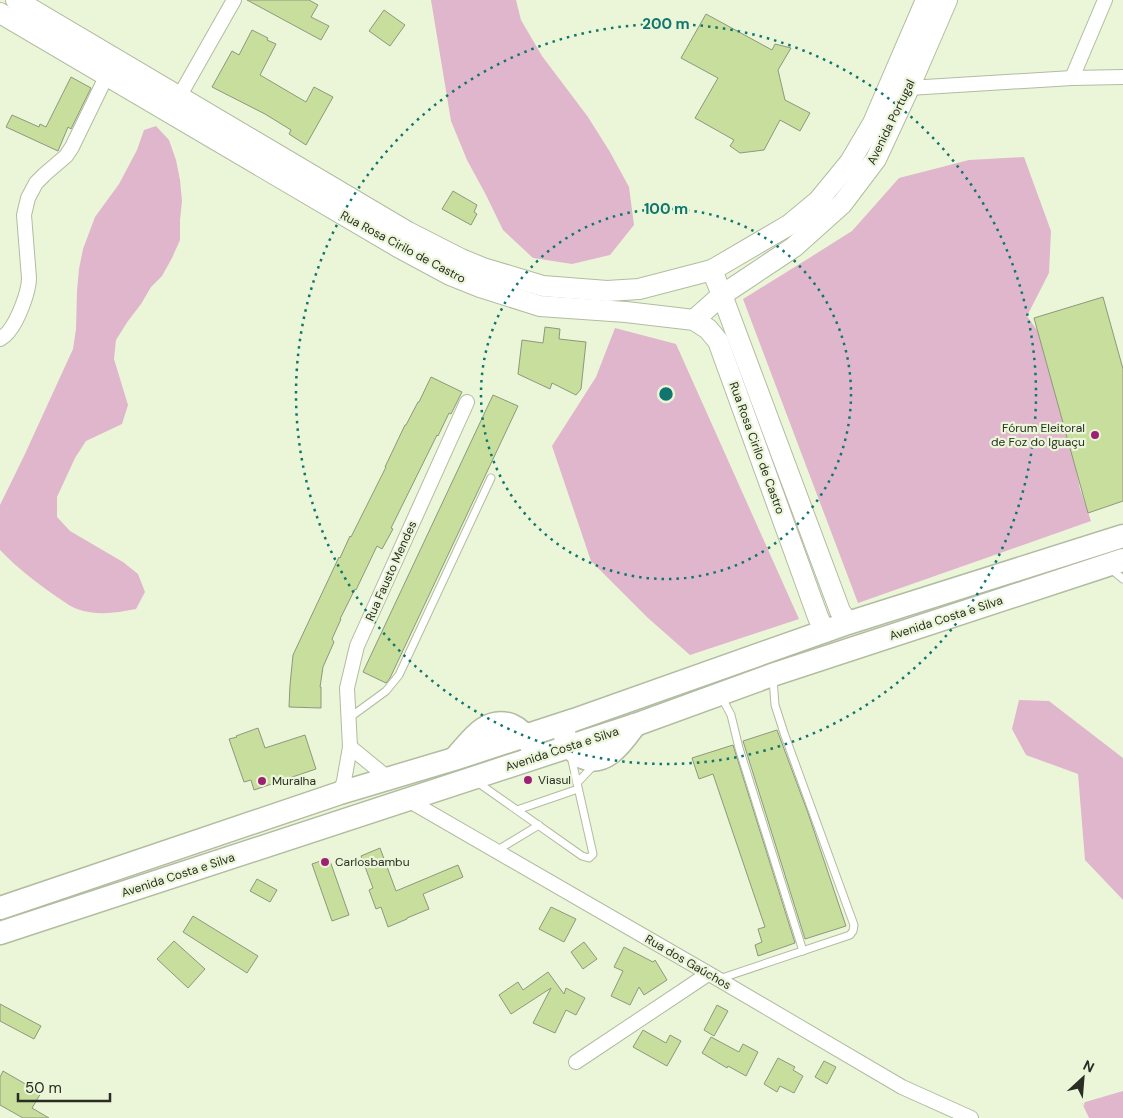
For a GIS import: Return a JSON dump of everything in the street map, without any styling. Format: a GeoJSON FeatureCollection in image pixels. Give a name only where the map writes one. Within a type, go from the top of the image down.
{"type":"FeatureCollection","features":[{"type":"Feature","properties":{"kind":"main road"},"geometry":{"type":"LineString","coordinates":[[16,0],[175,104],[403,239]]}},
{"type":"Feature","properties":{"kind":"main road","name":"Avenida Portugal"},"geometry":{"type":"LineString","coordinates":[[403,239],[483,268],[543,286],[607,291],[639,289],[712,270],[790,225],[818,201],[850,162],[873,123],[926,0]]}},
{"type":"Feature","properties":{"kind":"main road","name":"Avenida Portugal"},"geometry":{"type":"LineString","coordinates":[[694,320],[722,295],[794,247],[842,204],[876,159],[947,0]]}},
{"type":"Feature","properties":{"kind":"main road"},"geometry":{"type":"LineString","coordinates":[[0,13],[107,75],[175,104]]}},
{"type":"Feature","properties":{"kind":"main road","name":"Rua Rosa Cirilo de Castro"},"geometry":{"type":"LineString","coordinates":[[403,239],[450,275],[540,306],[626,312],[694,320],[708,329],[718,342],[825,632]]}},
{"type":"Feature","properties":{"kind":"main road"},"geometry":{"type":"LineString","coordinates":[[712,270],[840,611],[848,623]]}},
{"type":"Feature","properties":{"kind":"main road"},"geometry":{"type":"LineString","coordinates":[[540,306],[543,286]]}},
{"type":"Feature","properties":{"kind":"main road","name":"Avenida Costa e Silva"},"geometry":{"type":"LineString","coordinates":[[0,908],[340,793],[454,759],[482,729],[490,724],[510,725],[518,729],[525,736],[848,623],[1123,536]]}},
{"type":"Feature","properties":{"kind":"main road","name":"Avenida Costa e Silva"},"geometry":{"type":"LineString","coordinates":[[0,933],[635,725],[772,675],[1118,568]]}},
{"type":"Feature","properties":{"kind":"main road"},"geometry":{"type":"LineString","coordinates":[[574,720],[564,736],[569,747],[578,755],[589,760],[608,756],[617,748],[635,725]]}},
{"type":"Feature","properties":{"kind":"main road"},"geometry":{"type":"LineString","coordinates":[[525,736],[531,748],[525,761]]}},
{"type":"Feature","properties":{"kind":"street"},"geometry":{"type":"LineString","coordinates":[[175,104],[234,0]]}},
{"type":"Feature","properties":{"kind":"street"},"geometry":{"type":"LineString","coordinates":[[1072,78],[1105,0]]}},
{"type":"Feature","properties":{"kind":"street"},"geometry":{"type":"LineString","coordinates":[[0,339],[9,331],[14,323],[29,288],[24,215],[28,198],[36,183],[66,156],[72,147],[107,75]]}},
{"type":"Feature","properties":{"kind":"street"},"geometry":{"type":"LineString","coordinates":[[909,88],[1072,78],[1123,77]]}},
{"type":"Feature","properties":{"kind":"street","name":"Rua Fausto Mendes"},"geometry":{"type":"LineString","coordinates":[[340,793],[350,746],[348,688],[357,646],[467,402]]}},
{"type":"Feature","properties":{"kind":"street"},"geometry":{"type":"LineString","coordinates":[[350,746],[388,778]]}},
{"type":"Feature","properties":{"kind":"street","name":"Rua dos Gaúchos"},"geometry":{"type":"LineString","coordinates":[[408,800],[902,1087],[971,1118]]}},
{"type":"Feature","properties":{"kind":"street"},"geometry":{"type":"LineString","coordinates":[[576,1062],[713,976]]}},
{"type":"Feature","properties":{"kind":"lane"},"geometry":{"type":"LineString","coordinates":[[349,718],[386,691],[399,675],[491,478]]}},
{"type":"Feature","properties":{"kind":"lane"},"geometry":{"type":"LineString","coordinates":[[713,976],[850,935],[854,926],[775,705],[772,675]]}},
{"type":"Feature","properties":{"kind":"lane"},"geometry":{"type":"LineString","coordinates":[[720,693],[731,716],[739,748],[803,950]]}},
{"type":"Feature","properties":{"kind":"lane"},"geometry":{"type":"LineString","coordinates":[[472,779],[582,856],[589,858],[593,854],[569,747]]}},
{"type":"Feature","properties":{"kind":"lane"},"geometry":{"type":"LineString","coordinates":[[517,810],[578,786],[599,759]]}},
{"type":"Feature","properties":{"kind":"lane"},"geometry":{"type":"LineString","coordinates":[[495,851],[539,825]]}},
{"type":"Feature","properties":{"kind":"shaded area"},"geometry":{"type":"Polygon","coordinates":[[[431,0],[516,0],[521,20],[542,56],[588,117],[629,187],[634,225],[610,255],[572,264],[533,258],[503,230],[467,160],[451,121],[431,0]]]}},
{"type":"Feature","properties":{"kind":"shaded area"},"geometry":{"type":"Polygon","coordinates":[[[156,126],[169,140],[176,160],[182,201],[180,240],[162,276],[151,287],[116,340],[114,359],[128,405],[122,424],[86,441],[75,458],[57,497],[57,517],[70,531],[123,562],[138,574],[145,592],[136,609],[114,613],[92,613],[75,608],[62,600],[27,575],[0,550],[0,505],[73,349],[79,269],[83,249],[95,217],[119,184],[137,150],[144,130],[156,126]]]}},
{"type":"Feature","properties":{"kind":"shaded area"},"geometry":{"type":"Polygon","coordinates":[[[1024,157],[1051,231],[1049,273],[1027,316],[1056,357],[1080,489],[1091,521],[858,603],[743,299],[852,231],[899,178],[969,160],[1024,157]]]}},
{"type":"Feature","properties":{"kind":"shaded area"},"geometry":{"type":"Polygon","coordinates":[[[615,328],[676,344],[799,619],[690,655],[648,618],[591,561],[552,446],[596,377],[615,328]]]}},
{"type":"Feature","properties":{"kind":"shaded area"},"geometry":{"type":"Polygon","coordinates":[[[1019,700],[1049,701],[1123,758],[1123,900],[1085,860],[1078,774],[1026,755],[1012,729],[1019,700]]]}},
{"type":"Feature","properties":{"kind":"shaded area"},"geometry":{"type":"Polygon","coordinates":[[[1123,1091],[1123,1118],[1089,1118],[1082,1103],[1123,1091]]]}},
{"type":"Feature","properties":{"kind":"building"},"geometry":{"type":"Polygon","coordinates":[[[247,0],[309,0],[318,5],[311,17],[329,26],[321,40],[247,0]]]}},
{"type":"Feature","properties":{"kind":"building"},"geometry":{"type":"Polygon","coordinates":[[[384,10],[405,25],[390,46],[369,31],[384,10]]]}},
{"type":"Feature","properties":{"kind":"building"},"geometry":{"type":"Polygon","coordinates":[[[706,14],[772,50],[775,44],[791,48],[778,70],[785,100],[810,113],[800,131],[780,120],[764,150],[740,153],[730,146],[734,140],[695,118],[718,78],[681,58],[706,14]]]}},
{"type":"Feature","properties":{"kind":"building"},"geometry":{"type":"Polygon","coordinates":[[[252,30],[276,44],[260,75],[306,102],[314,87],[333,97],[306,145],[289,134],[291,130],[265,114],[212,87],[232,51],[239,55],[252,30]]]}},
{"type":"Feature","properties":{"kind":"building"},"geometry":{"type":"Polygon","coordinates":[[[71,77],[91,88],[71,129],[68,127],[58,151],[6,127],[12,115],[39,127],[40,124],[46,127],[71,77]]]}},
{"type":"Feature","properties":{"kind":"building"},"geometry":{"type":"Polygon","coordinates":[[[453,191],[477,205],[474,212],[477,214],[471,225],[442,209],[453,191]]]}},
{"type":"Feature","properties":{"kind":"building","name":"Fórum Eleitoral de Foz do Iguaçu"},"geometry":{"type":"Polygon","coordinates":[[[1103,297],[1123,369],[1123,501],[1088,513],[1034,318],[1103,297]]]}},
{"type":"Feature","properties":{"kind":"building"},"geometry":{"type":"Polygon","coordinates":[[[545,327],[560,329],[559,339],[586,342],[581,389],[576,395],[552,383],[550,389],[518,374],[522,340],[543,343],[545,327]]]}},
{"type":"Feature","properties":{"kind":"building"},"geometry":{"type":"Polygon","coordinates":[[[431,377],[462,392],[451,414],[449,413],[437,435],[391,528],[393,529],[382,549],[377,546],[340,619],[332,639],[334,642],[323,667],[320,687],[321,708],[289,707],[293,655],[339,557],[351,537],[405,425],[431,377]]]}},
{"type":"Feature","properties":{"kind":"building"},"geometry":{"type":"Polygon","coordinates":[[[493,395],[518,406],[386,683],[363,672],[493,395]]]}},
{"type":"Feature","properties":{"kind":"building"},"geometry":{"type":"Polygon","coordinates":[[[258,728],[265,748],[305,735],[316,769],[254,790],[251,780],[244,782],[229,739],[258,728]]]}},
{"type":"Feature","properties":{"kind":"building"},"geometry":{"type":"Polygon","coordinates":[[[777,730],[808,813],[846,926],[805,939],[743,741],[777,730]]]}},
{"type":"Feature","properties":{"kind":"building"},"geometry":{"type":"Polygon","coordinates":[[[733,745],[795,943],[758,956],[755,945],[762,942],[758,929],[765,927],[713,774],[699,779],[692,758],[733,745]]]}},
{"type":"Feature","properties":{"kind":"building"},"geometry":{"type":"Polygon","coordinates":[[[380,848],[396,891],[458,865],[463,877],[423,894],[429,909],[388,927],[381,907],[376,909],[369,890],[373,888],[361,856],[380,848]]]}},
{"type":"Feature","properties":{"kind":"building"},"geometry":{"type":"Polygon","coordinates":[[[329,858],[349,915],[332,921],[312,864],[329,858]]]}},
{"type":"Feature","properties":{"kind":"building"},"geometry":{"type":"Polygon","coordinates":[[[257,879],[277,890],[270,902],[250,891],[257,879]]]}},
{"type":"Feature","properties":{"kind":"building"},"geometry":{"type":"Polygon","coordinates":[[[551,907],[576,919],[564,942],[539,929],[551,907]]]}},
{"type":"Feature","properties":{"kind":"building"},"geometry":{"type":"Polygon","coordinates":[[[193,916],[258,956],[247,973],[183,932],[193,916]]]}},
{"type":"Feature","properties":{"kind":"building"},"geometry":{"type":"Polygon","coordinates":[[[174,941],[205,969],[188,988],[157,959],[174,941]]]}},
{"type":"Feature","properties":{"kind":"building"},"geometry":{"type":"Polygon","coordinates":[[[584,942],[597,959],[583,969],[571,952],[584,942]]]}},
{"type":"Feature","properties":{"kind":"building"},"geometry":{"type":"Polygon","coordinates":[[[624,947],[653,962],[655,960],[667,980],[644,995],[639,987],[630,1005],[611,996],[623,971],[614,967],[624,947]]]}},
{"type":"Feature","properties":{"kind":"building"},"geometry":{"type":"Polygon","coordinates":[[[548,972],[564,994],[566,988],[585,998],[576,1015],[566,1010],[555,1033],[533,1023],[551,988],[511,1014],[499,995],[518,982],[523,990],[548,972]]]}},
{"type":"Feature","properties":{"kind":"building"},"geometry":{"type":"Polygon","coordinates":[[[0,1004],[41,1026],[34,1039],[0,1021],[0,1004]]]}},
{"type":"Feature","properties":{"kind":"building"},"geometry":{"type":"Polygon","coordinates":[[[717,1005],[728,1011],[714,1036],[704,1030],[717,1005]]]}},
{"type":"Feature","properties":{"kind":"building"},"geometry":{"type":"Polygon","coordinates":[[[643,1030],[666,1043],[670,1035],[681,1041],[667,1066],[633,1047],[643,1030]]]}},
{"type":"Feature","properties":{"kind":"building"},"geometry":{"type":"Polygon","coordinates":[[[711,1037],[739,1052],[743,1044],[758,1052],[746,1076],[728,1066],[727,1068],[702,1053],[711,1037]]]}},
{"type":"Feature","properties":{"kind":"building"},"geometry":{"type":"Polygon","coordinates":[[[778,1058],[795,1067],[793,1070],[803,1076],[794,1093],[780,1086],[777,1092],[764,1084],[778,1058]]]}},
{"type":"Feature","properties":{"kind":"building"},"geometry":{"type":"Polygon","coordinates":[[[824,1061],[836,1067],[827,1084],[815,1077],[824,1061]]]}},
{"type":"Feature","properties":{"kind":"building"},"geometry":{"type":"Polygon","coordinates":[[[3,1071],[41,1093],[32,1108],[49,1118],[23,1118],[0,1105],[0,1077],[3,1071]]]}},
{"type":"Feature","properties":{"kind":"place","name":"Fórum Eleitoral de Foz do Iguaçu"},"geometry":{"type":"Point","coordinates":[1095,435]}},
{"type":"Feature","properties":{"kind":"place","name":"Viasul"},"geometry":{"type":"Point","coordinates":[528,780]}},
{"type":"Feature","properties":{"kind":"place","name":"Muralha"},"geometry":{"type":"Point","coordinates":[262,781]}},
{"type":"Feature","properties":{"kind":"place","name":"Carlosbambu"},"geometry":{"type":"Point","coordinates":[325,862]}}]}
